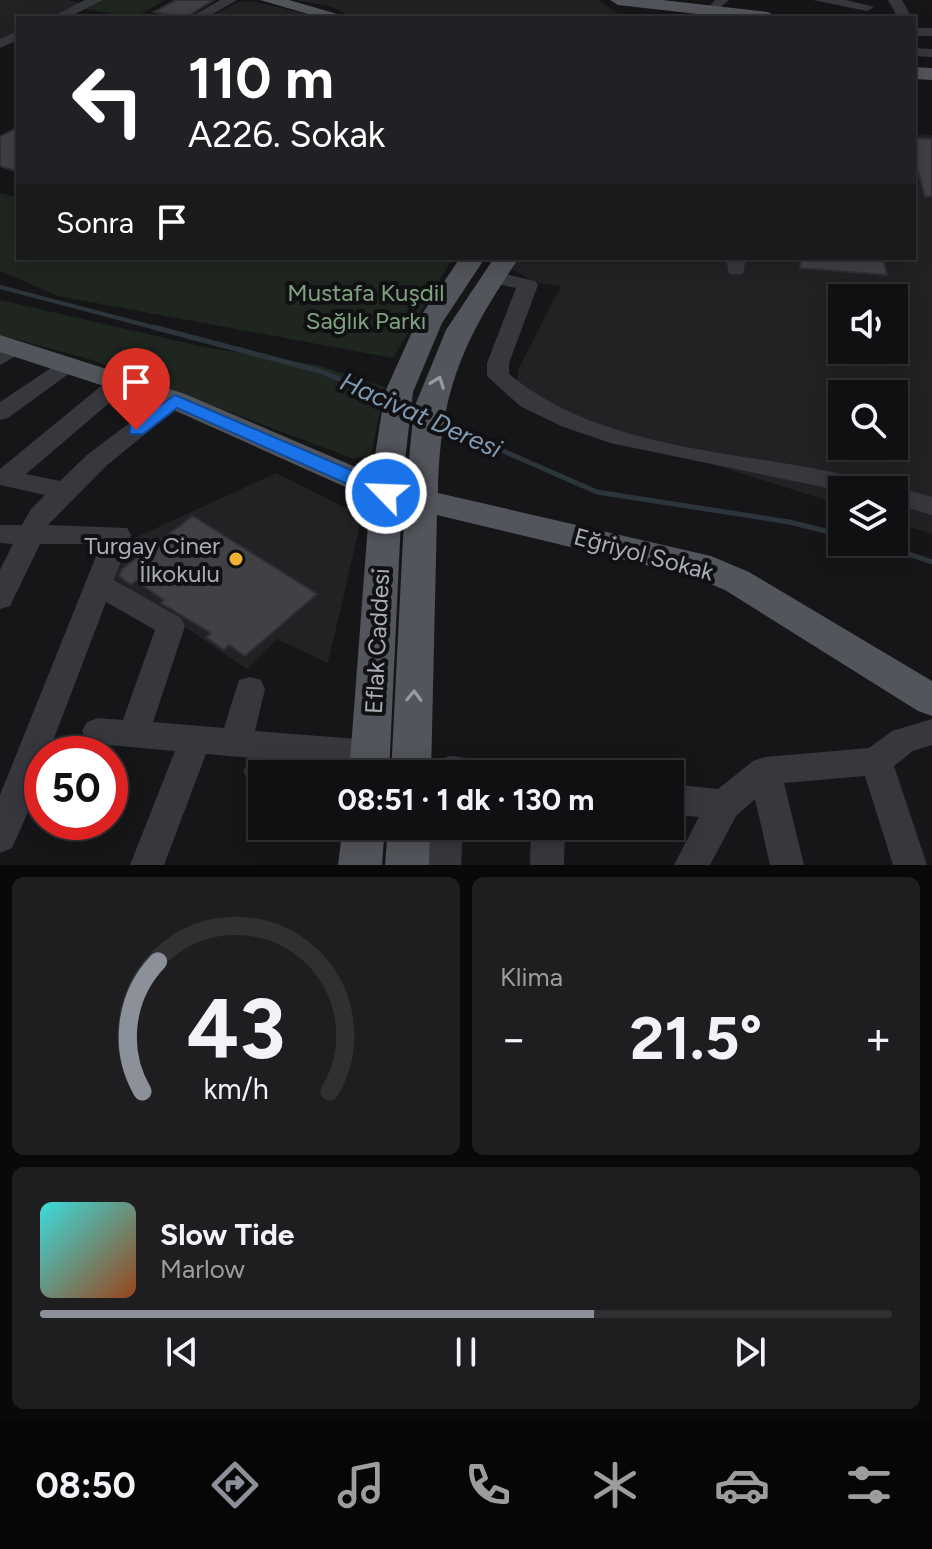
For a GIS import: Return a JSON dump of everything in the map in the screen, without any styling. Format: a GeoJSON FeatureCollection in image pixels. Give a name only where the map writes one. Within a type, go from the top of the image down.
{"type":"FeatureCollection","features":[{"type":"Feature","properties":{"kind":"main road"},"geometry":{"type":"LineString","coordinates":[[268,0],[335,16]]}},
{"type":"Feature","properties":{"kind":"main road"},"geometry":{"type":"LineString","coordinates":[[598,0],[628,8],[711,6]]}},
{"type":"Feature","properties":{"kind":"main road"},"geometry":{"type":"LineString","coordinates":[[684,0],[761,16]]}},
{"type":"Feature","properties":{"kind":"main road","name":"Eflak Caddesi"},"geometry":{"type":"LineString","coordinates":[[370,760],[386,485],[399,392],[429,323],[450,287],[471,260]]}},
{"type":"Feature","properties":{"kind":"main road","name":"Eflak Caddesi"},"geometry":{"type":"LineString","coordinates":[[412,760],[422,493],[429,408],[459,330],[498,264]]}},
{"type":"Feature","properties":{"kind":"main road"},"geometry":{"type":"LineString","coordinates":[[6,350],[66,365],[175,400],[386,485]]}},
{"type":"Feature","properties":{"kind":"main road","name":"Eğriyol Sokak"},"geometry":{"type":"LineString","coordinates":[[422,493],[699,565],[737,581],[932,700]]}},
{"type":"Feature","properties":{"kind":"main road"},"geometry":{"type":"LineString","coordinates":[[360,865],[363,840]]}},
{"type":"Feature","properties":{"kind":"main road"},"geometry":{"type":"LineString","coordinates":[[407,865],[408,840]]}},
{"type":"Feature","properties":{"kind":"street"},"geometry":{"type":"LineString","coordinates":[[200,16],[230,0]]}},
{"type":"Feature","properties":{"kind":"street"},"geometry":{"type":"LineString","coordinates":[[820,0],[865,8]]}},
{"type":"Feature","properties":{"kind":"street"},"geometry":{"type":"LineString","coordinates":[[60,16],[91,1]]}},
{"type":"Feature","properties":{"kind":"street"},"geometry":{"type":"LineString","coordinates":[[498,264],[528,285],[498,363],[498,376],[527,402],[599,431],[666,449],[828,481]]}},
{"type":"Feature","properties":{"kind":"street"},"geometry":{"type":"LineString","coordinates":[[0,413],[66,365]]}},
{"type":"Feature","properties":{"kind":"street"},"geometry":{"type":"LineString","coordinates":[[2,480],[120,382]]}},
{"type":"Feature","properties":{"kind":"street"},"geometry":{"type":"LineString","coordinates":[[0,598],[40,515],[97,460],[175,400]]}},
{"type":"Feature","properties":{"kind":"street"},"geometry":{"type":"LineString","coordinates":[[2,480],[65,491]]}},
{"type":"Feature","properties":{"kind":"street"},"geometry":{"type":"LineString","coordinates":[[908,499],[932,506]]}},
{"type":"Feature","properties":{"kind":"street"},"geometry":{"type":"LineString","coordinates":[[0,534],[118,535],[0,837]]}},
{"type":"Feature","properties":{"kind":"street"},"geometry":{"type":"LineString","coordinates":[[97,583],[171,626],[133,735]]}},
{"type":"Feature","properties":{"kind":"street"},"geometry":{"type":"LineString","coordinates":[[235,745],[250,689]]}},
{"type":"Feature","properties":{"kind":"street"},"geometry":{"type":"LineString","coordinates":[[98,731],[342,760]]}},
{"type":"Feature","properties":{"kind":"street"},"geometry":{"type":"LineString","coordinates":[[691,865],[724,805],[765,771],[876,761],[903,741],[932,732]]}},
{"type":"Feature","properties":{"kind":"street"},"geometry":{"type":"LineString","coordinates":[[147,865],[194,742]]}},
{"type":"Feature","properties":{"kind":"street"},"geometry":{"type":"LineString","coordinates":[[876,761],[910,865]]}},
{"type":"Feature","properties":{"kind":"street"},"geometry":{"type":"LineString","coordinates":[[765,771],[787,865]]}},
{"type":"Feature","properties":{"kind":"street"},"geometry":{"type":"LineString","coordinates":[[684,801],[724,805]]}},
{"type":"Feature","properties":{"kind":"street"},"geometry":{"type":"LineString","coordinates":[[444,865],[445,840]]}},
{"type":"Feature","properties":{"kind":"street"},"geometry":{"type":"LineString","coordinates":[[547,865],[548,840]]}},
{"type":"Feature","properties":{"kind":"shaded area"},"geometry":{"type":"Polygon","coordinates":[[[0,0],[69,0],[80,3],[51,16],[16,16],[16,32],[0,39],[0,0]]]}},
{"type":"Feature","properties":{"kind":"shaded area"},"geometry":{"type":"Polygon","coordinates":[[[297,0],[598,0],[622,16],[349,16],[333,7],[297,0]]]}},
{"type":"Feature","properties":{"kind":"shaded area"},"geometry":{"type":"Polygon","coordinates":[[[252,1],[316,16],[213,16],[238,2],[252,1]]]}},
{"type":"Feature","properties":{"kind":"shaded area"},"geometry":{"type":"Polygon","coordinates":[[[916,134],[932,135],[932,534],[908,526],[908,476],[828,476],[828,501],[654,446],[564,410],[517,386],[518,370],[561,286],[537,283],[510,268],[516,260],[916,260],[916,134]]]}},
{"type":"Feature","properties":{"kind":"shaded area","name":"Turgay Ciner İlkokulu"},"geometry":{"type":"Polygon","coordinates":[[[276,473],[362,516],[328,663],[277,639],[247,669],[111,577],[128,541],[276,473]]]}},
{"type":"Feature","properties":{"kind":"green space"},"geometry":{"type":"Polygon","coordinates":[[[96,0],[165,0],[137,16],[79,8],[96,0]]]}},
{"type":"Feature","properties":{"kind":"green space","name":"Mustafa Kuşdil Sağlık Parkı"},"geometry":{"type":"Polygon","coordinates":[[[0,193],[16,197],[16,260],[452,260],[393,358],[58,296],[0,271],[0,193]]]}},
{"type":"Feature","properties":{"kind":"green space"},"geometry":{"type":"Polygon","coordinates":[[[0,300],[204,347],[317,365],[385,387],[371,455],[354,459],[89,359],[0,335],[0,300]]]}},
{"type":"Feature","properties":{"kind":"building"},"geometry":{"type":"Polygon","coordinates":[[[176,0],[214,0],[188,16],[154,12],[176,0]]]}},
{"type":"Feature","properties":{"kind":"building"},"geometry":{"type":"Polygon","coordinates":[[[16,128],[16,171],[0,166],[0,137],[16,128]]]}},
{"type":"Feature","properties":{"kind":"building"},"geometry":{"type":"Polygon","coordinates":[[[916,138],[932,139],[932,196],[925,197],[916,163],[916,138]]]}},
{"type":"Feature","properties":{"kind":"building"},"geometry":{"type":"Polygon","coordinates":[[[801,260],[883,260],[887,275],[800,268],[801,260]]]}},
{"type":"Feature","properties":{"kind":"building"},"geometry":{"type":"Polygon","coordinates":[[[193,516],[317,594],[245,656],[229,645],[224,650],[206,637],[211,633],[161,603],[164,600],[136,581],[131,585],[119,576],[122,569],[193,516]]]}},
{"type":"Feature","properties":{"kind":"waterway","name":"Hacivat Deresi"},"geometry":{"type":"LineString","coordinates":[[0,287],[160,329]]}},
{"type":"Feature","properties":{"kind":"waterway","name":"Hacivat Deresi"},"geometry":{"type":"LineString","coordinates":[[153,327],[320,371],[390,400]]}},
{"type":"Feature","properties":{"kind":"waterway","name":"Hacivat Deresi"},"geometry":{"type":"LineString","coordinates":[[439,423],[597,492],[789,522],[828,532]]}},
{"type":"Feature","properties":{"kind":"waterway","name":"Hacivat Deresi"},"geometry":{"type":"LineString","coordinates":[[908,554],[932,562]]}},
{"type":"Feature","properties":{"kind":"place","name":"Turgay Ciner İlkokulu"},"geometry":{"type":"Point","coordinates":[236,559]}},
{"type":"Feature","properties":{"kind":"route"},"geometry":{"type":"LineString","coordinates":[[136,430],[175,400],[386,493]]}}]}
